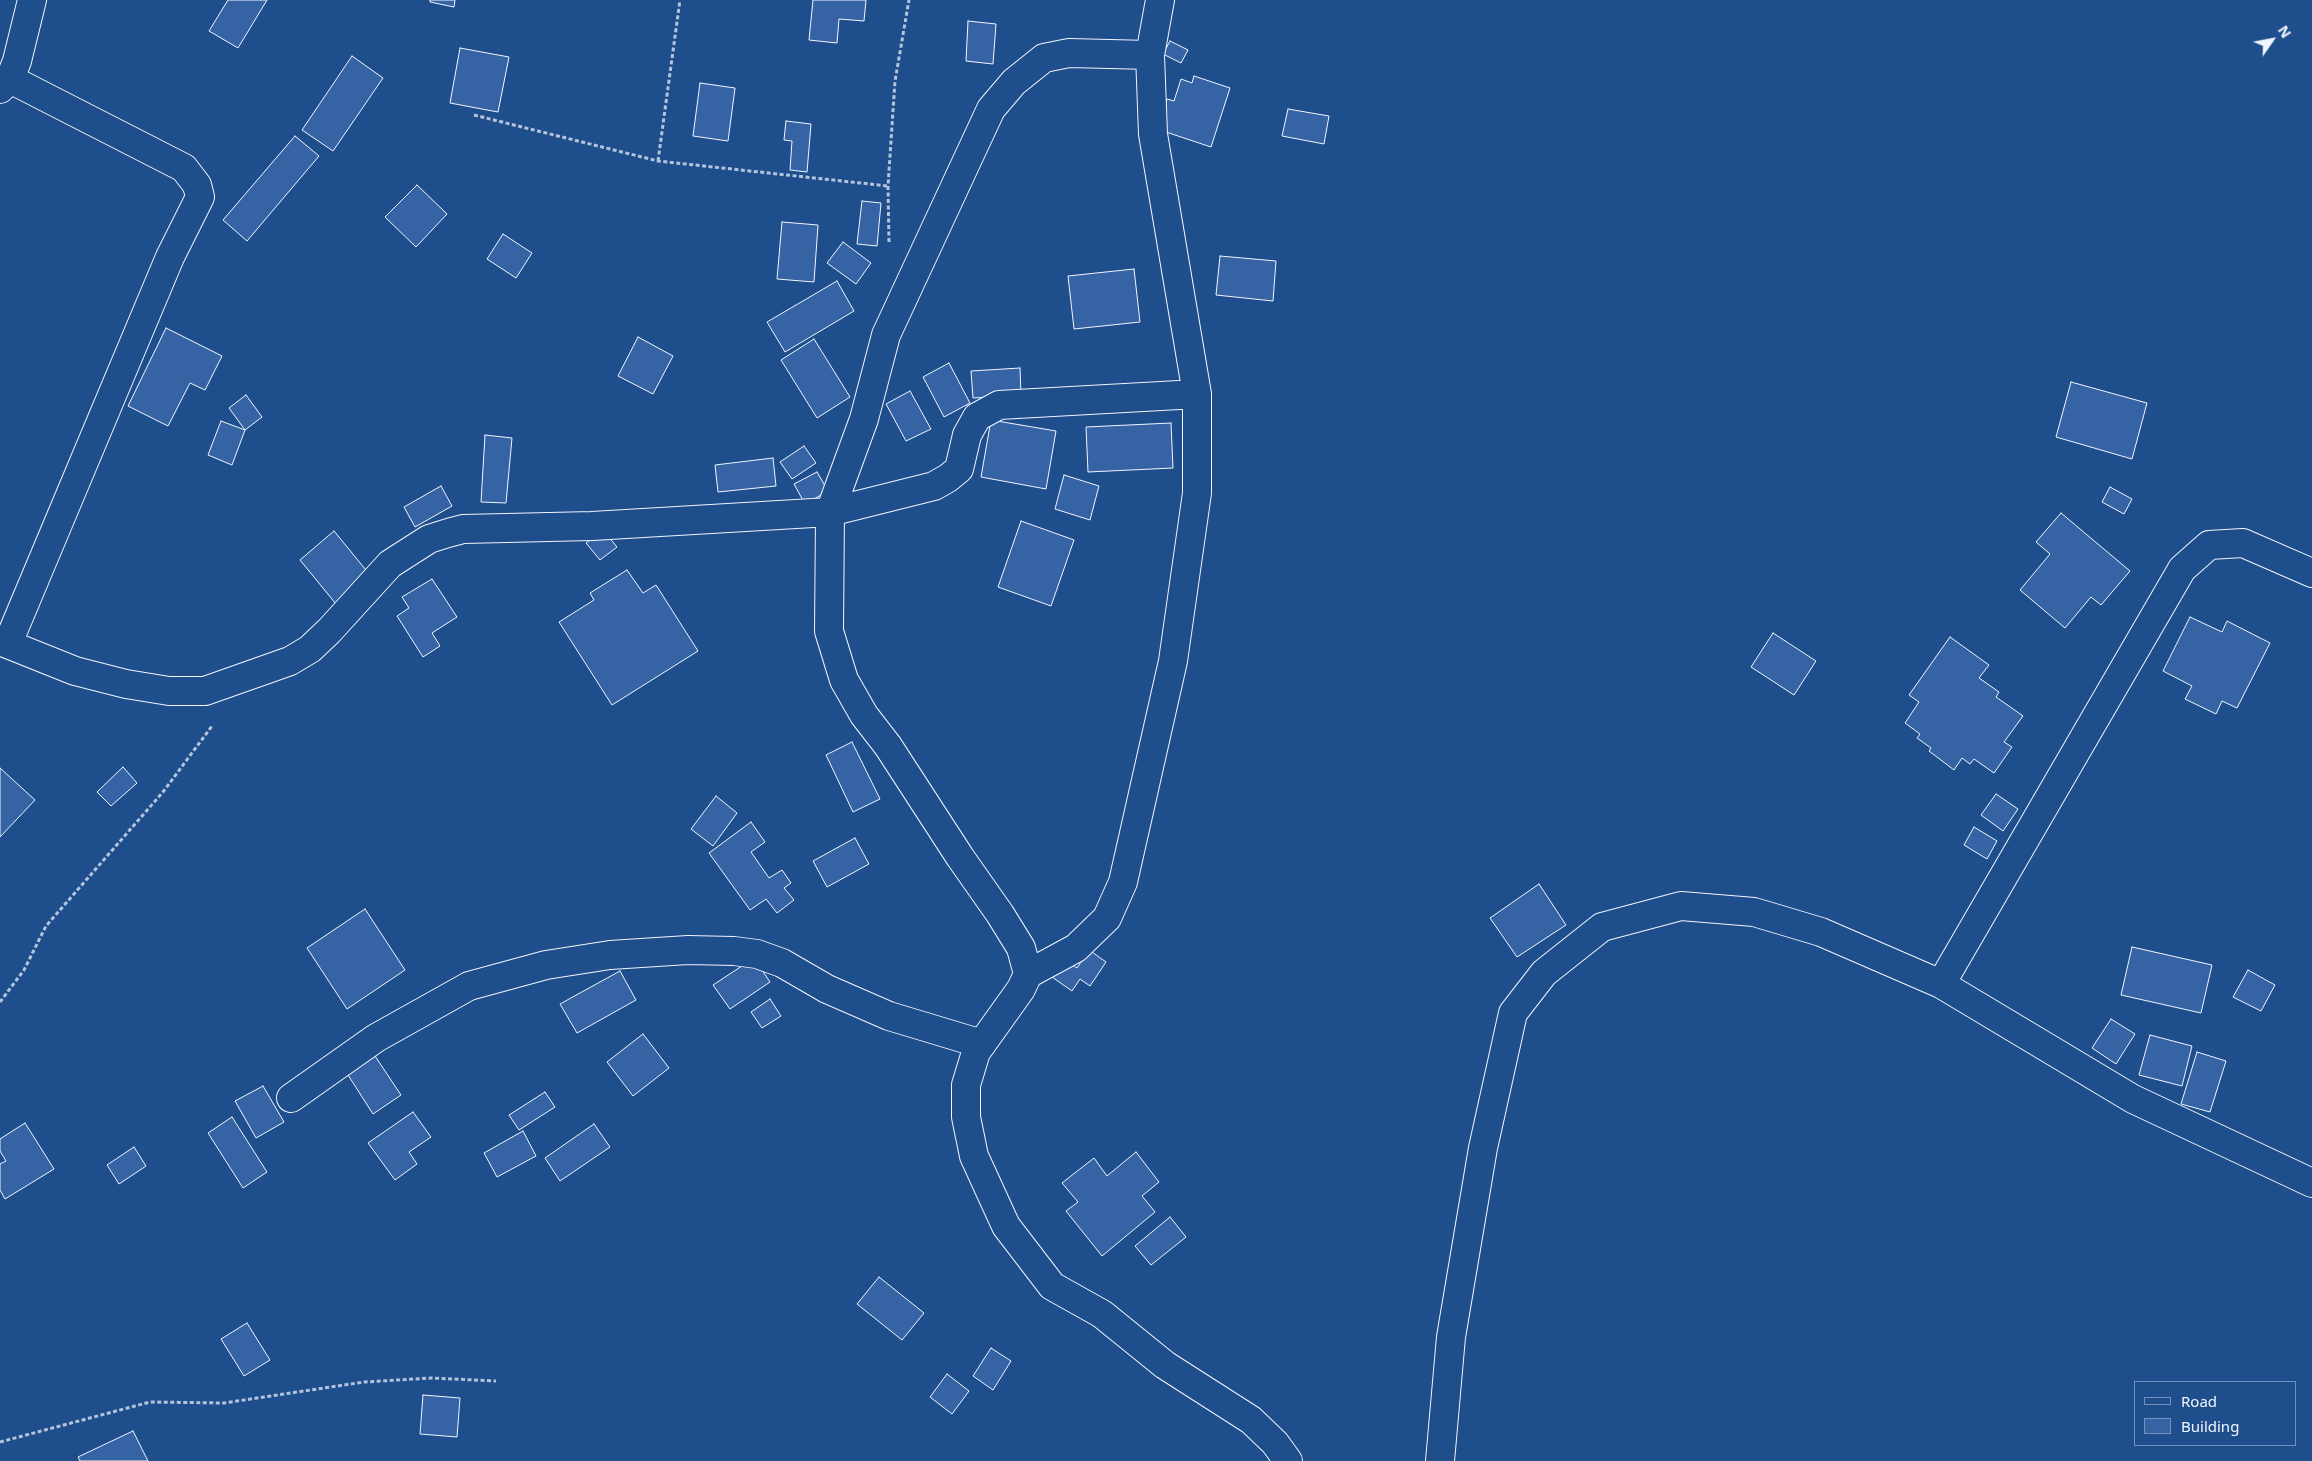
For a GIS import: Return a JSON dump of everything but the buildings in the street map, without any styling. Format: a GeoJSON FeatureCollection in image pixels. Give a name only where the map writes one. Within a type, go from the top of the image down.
{"type":"FeatureCollection","features":[{"type":"Feature","properties":{"kind":"street"},"geometry":{"type":"LineString","coordinates":[[32,0],[5,84],[184,168],[197,185],[200,197],[170,257],[4,642],[75,670],[126,684],[169,691],[205,691],[290,661],[310,649],[390,564],[428,539],[448,533],[463,529],[592,526],[830,512],[934,486],[948,478],[959,469],[967,436],[977,417],[999,405],[1197,394]]}},
{"type":"Feature","properties":{"kind":"street"},"geometry":{"type":"LineString","coordinates":[[1160,0],[1150,55],[1152,134],[1197,394],[1197,493],[1172,661],[1123,882],[1106,918],[1076,948],[1028,974],[1021,989],[976,1052],[966,1085],[966,1117],[974,1156],[1006,1226],[1052,1286],[1102,1314],[1165,1365],[1251,1420],[1275,1443],[1288,1461]]}},
{"type":"Feature","properties":{"kind":"street"},"geometry":{"type":"LineString","coordinates":[[1028,974],[1021,948],[1000,914],[960,857],[888,746],[864,715],[844,680],[830,631],[830,512],[864,419],[886,335],[991,109],[1014,82],[1044,58],[1069,53],[1150,55]]}},
{"type":"Feature","properties":{"kind":"street"},"geometry":{"type":"LineString","coordinates":[[1941,984],[2182,569],[2209,545],[2242,544],[2312,573]]}},
{"type":"Feature","properties":{"kind":"street"},"geometry":{"type":"LineString","coordinates":[[1440,1461],[1451,1337],[1483,1148],[1500,1064],[1513,1013],[1544,973],[1602,927],[1682,906],[1754,912],[1821,932],[1941,984],[2133,1099],[2312,1183]]}},
{"type":"Feature","properties":{"kind":"street"},"geometry":{"type":"LineString","coordinates":[[291,1098],[376,1038],[468,986],[546,965],[610,955],[688,950],[734,951],[756,954],[782,964],[827,989],[889,1016],[982,1044]]}},
{"type":"Feature","properties":{"kind":"path"},"geometry":{"type":"LineString","coordinates":[[658,161],[680,0]]}},
{"type":"Feature","properties":{"kind":"path"},"geometry":{"type":"LineString","coordinates":[[889,246],[888,186],[895,81],[909,0]]}},
{"type":"Feature","properties":{"kind":"path"},"geometry":{"type":"LineString","coordinates":[[474,115],[658,161],[888,186]]}},
{"type":"Feature","properties":{"kind":"path"},"geometry":{"type":"LineString","coordinates":[[0,1002],[24,970],[46,926],[163,792],[215,722]]}},
{"type":"Feature","properties":{"kind":"path"},"geometry":{"type":"LineString","coordinates":[[0,1442],[150,1402],[224,1403],[364,1382],[432,1378],[496,1381]]}}]}
